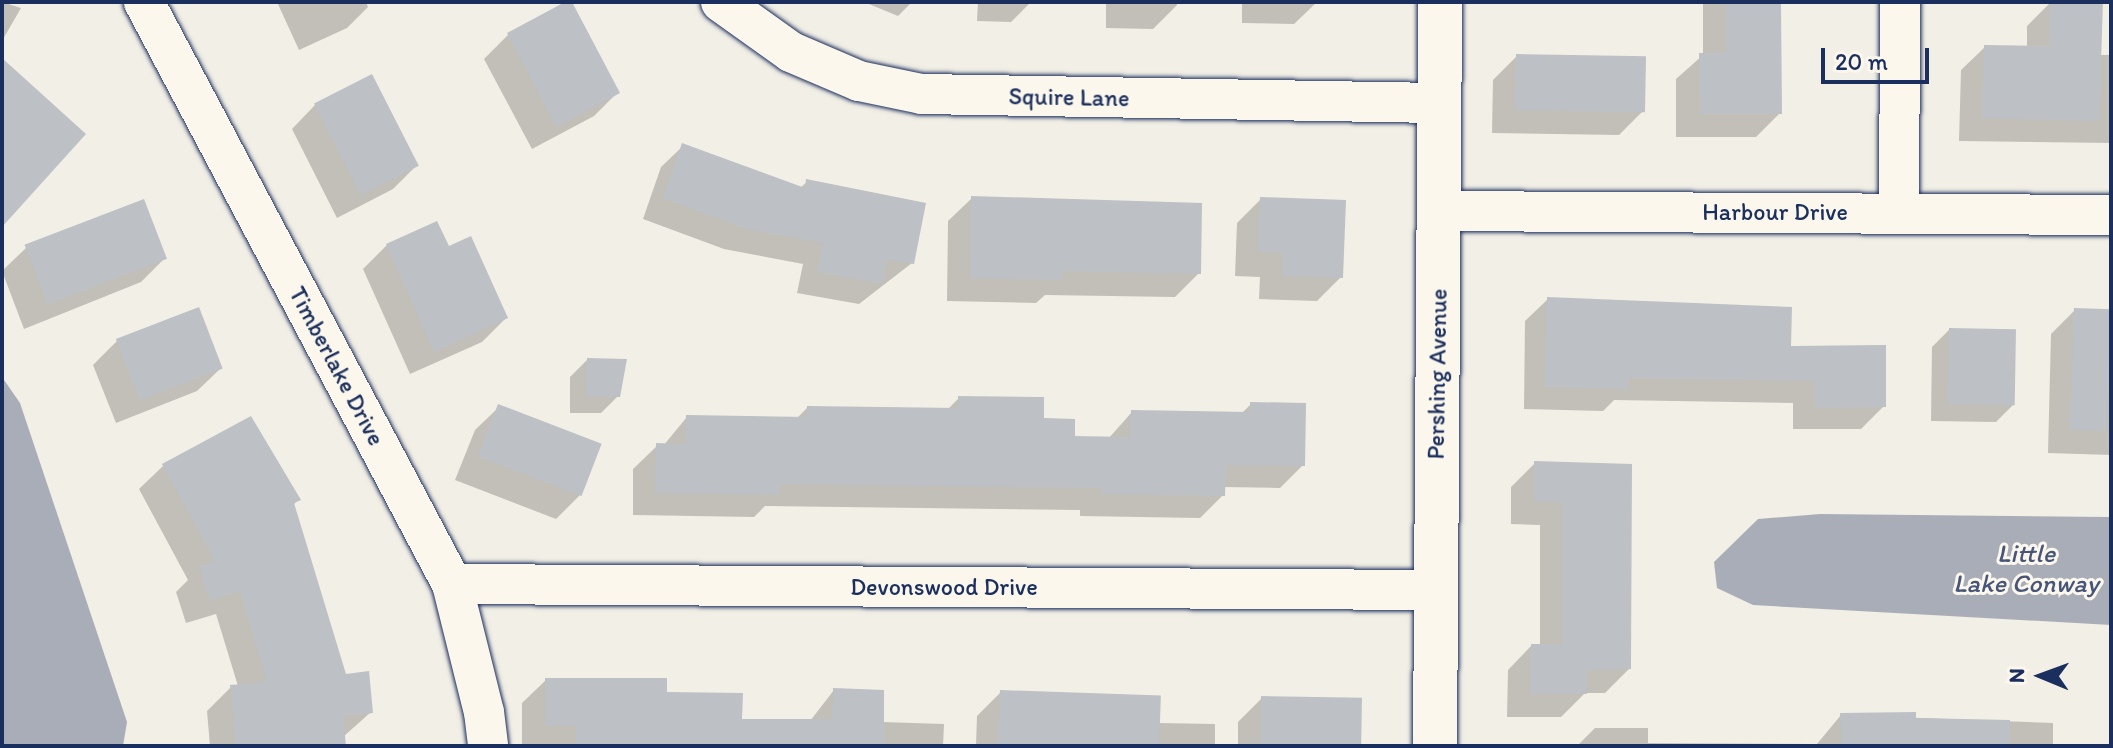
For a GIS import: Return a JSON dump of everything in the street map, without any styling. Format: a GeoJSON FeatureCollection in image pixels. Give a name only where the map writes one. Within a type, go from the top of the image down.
{"type":"FeatureCollection","features":[{"type":"Feature","properties":{"kind":"street","name":"Timberlake Drive"},"geometry":{"type":"LineString","coordinates":[[144,2],[452,584],[484,712],[488,746]]}},
{"type":"Feature","properties":{"kind":"street","name":"Squire Lane"},"geometry":{"type":"LineString","coordinates":[[721,2],[791,52],[859,81],[922,94],[1440,103]]}},
{"type":"Feature","properties":{"kind":"street","name":"Pershing Avenue"},"geometry":{"type":"LineString","coordinates":[[1435,746],[1440,2]]}},
{"type":"Feature","properties":{"kind":"street"},"geometry":{"type":"LineString","coordinates":[[1899,213],[1900,2]]}},
{"type":"Feature","properties":{"kind":"street","name":"Harbour Drive"},"geometry":{"type":"LineString","coordinates":[[1439,211],[2111,215]]}},
{"type":"Feature","properties":{"kind":"street","name":"Devonswood Drive"},"geometry":{"type":"LineString","coordinates":[[452,584],[1435,590]]}},
{"type":"Feature","properties":{"kind":"water"},"geometry":{"type":"Polygon","coordinates":[[[2,377],[20,403],[127,722],[123,746],[2,746],[2,377]]]}},
{"type":"Feature","properties":{"kind":"water","name":"Little Lake Conway"},"geometry":{"type":"Polygon","coordinates":[[[1820,514],[2111,517],[2111,625],[1753,605],[1717,588],[1714,562],[1758,519],[1820,514]]]}},
{"type":"Feature","properties":{"kind":"building"},"geometry":{"type":"Polygon","coordinates":[[[565,2],[572,2],[620,93],[556,127],[507,33],[565,2]]]}},
{"type":"Feature","properties":{"kind":"building"},"geometry":{"type":"Polygon","coordinates":[[[2050,2],[2103,2],[2099,121],[1982,118],[1984,45],[2049,46],[2050,2]]]}},
{"type":"Feature","properties":{"kind":"building"},"geometry":{"type":"Polygon","coordinates":[[[1726,3],[1781,3],[1782,114],[1700,114],[1699,53],[1726,53],[1726,3]]]}},
{"type":"Feature","properties":{"kind":"building"},"geometry":{"type":"Polygon","coordinates":[[[1516,54],[1646,56],[1645,112],[1515,110],[1516,54]]]}},
{"type":"Feature","properties":{"kind":"building"},"geometry":{"type":"Polygon","coordinates":[[[2,58],[86,134],[2,227],[2,58]]]}},
{"type":"Feature","properties":{"kind":"building"},"geometry":{"type":"Polygon","coordinates":[[[372,74],[419,166],[361,195],[314,104],[372,74]]]}},
{"type":"Feature","properties":{"kind":"building"},"geometry":{"type":"Polygon","coordinates":[[[682,143],[805,188],[806,179],[926,203],[914,264],[887,259],[882,284],[817,272],[823,243],[746,229],[663,198],[682,143]]]}},
{"type":"Feature","properties":{"kind":"building"},"geometry":{"type":"Polygon","coordinates":[[[971,196],[1202,203],[1201,274],[1062,271],[1062,280],[970,278],[971,196]]]}},
{"type":"Feature","properties":{"kind":"building"},"geometry":{"type":"Polygon","coordinates":[[[1260,197],[1346,200],[1343,278],[1282,276],[1283,253],[1258,252],[1260,197]]]}},
{"type":"Feature","properties":{"kind":"building"},"geometry":{"type":"Polygon","coordinates":[[[144,199],[167,259],[47,305],[25,245],[144,199]]]}},
{"type":"Feature","properties":{"kind":"building"},"geometry":{"type":"Polygon","coordinates":[[[437,221],[449,246],[471,236],[508,318],[434,352],[386,244],[437,221]]]}},
{"type":"Feature","properties":{"kind":"building"},"geometry":{"type":"Polygon","coordinates":[[[1547,297],[1792,307],[1791,346],[1886,345],[1886,407],[1815,408],[1815,381],[1628,378],[1628,389],[1545,387],[1547,297]]]}},
{"type":"Feature","properties":{"kind":"building"},"geometry":{"type":"Polygon","coordinates":[[[199,307],[223,369],[140,401],[116,339],[199,307]]]}},
{"type":"Feature","properties":{"kind":"building"},"geometry":{"type":"Polygon","coordinates":[[[2074,308],[2111,309],[2107,431],[2070,430],[2074,308]]]}},
{"type":"Feature","properties":{"kind":"building"},"geometry":{"type":"Polygon","coordinates":[[[1949,328],[2016,329],[2015,405],[1948,404],[1949,328]]]}},
{"type":"Feature","properties":{"kind":"building"},"geometry":{"type":"Polygon","coordinates":[[[587,358],[627,359],[620,397],[586,397],[587,358]]]}},
{"type":"Feature","properties":{"kind":"building"},"geometry":{"type":"Polygon","coordinates":[[[958,396],[1044,397],[1044,418],[1075,419],[1075,436],[1130,437],[1131,410],[1250,412],[1250,402],[1306,403],[1305,466],[1226,465],[1225,496],[1102,494],[1102,488],[779,484],[779,495],[655,493],[656,443],[685,444],[686,415],[806,417],[807,406],[958,408],[958,396]]]}},
{"type":"Feature","properties":{"kind":"building"},"geometry":{"type":"Polygon","coordinates":[[[498,404],[602,444],[582,496],[478,456],[498,404]]]}},
{"type":"Feature","properties":{"kind":"building"},"geometry":{"type":"Polygon","coordinates":[[[251,416],[301,500],[294,503],[346,674],[369,671],[373,713],[343,716],[346,746],[236,746],[230,685],[267,682],[240,591],[210,601],[199,566],[215,561],[162,464],[251,416]]]}},
{"type":"Feature","properties":{"kind":"building"},"geometry":{"type":"Polygon","coordinates":[[[1534,461],[1632,464],[1631,669],[1587,670],[1587,694],[1530,694],[1531,644],[1563,644],[1563,502],[1534,501],[1534,461]]]}},
{"type":"Feature","properties":{"kind":"building"},"geometry":{"type":"Polygon","coordinates":[[[545,678],[667,678],[667,692],[743,693],[742,719],[832,719],[833,688],[884,690],[884,746],[576,746],[576,726],[545,726],[545,678]]]}},
{"type":"Feature","properties":{"kind":"building"},"geometry":{"type":"Polygon","coordinates":[[[1000,690],[1161,696],[1159,746],[998,746],[1000,690]]]}},
{"type":"Feature","properties":{"kind":"building"},"geometry":{"type":"Polygon","coordinates":[[[1261,696],[1362,698],[1361,746],[1260,745],[1261,696]]]}},
{"type":"Feature","properties":{"kind":"building"},"geometry":{"type":"Polygon","coordinates":[[[1916,712],[1916,718],[2010,720],[2009,746],[1841,746],[1840,713],[1916,712]]]}}]}
